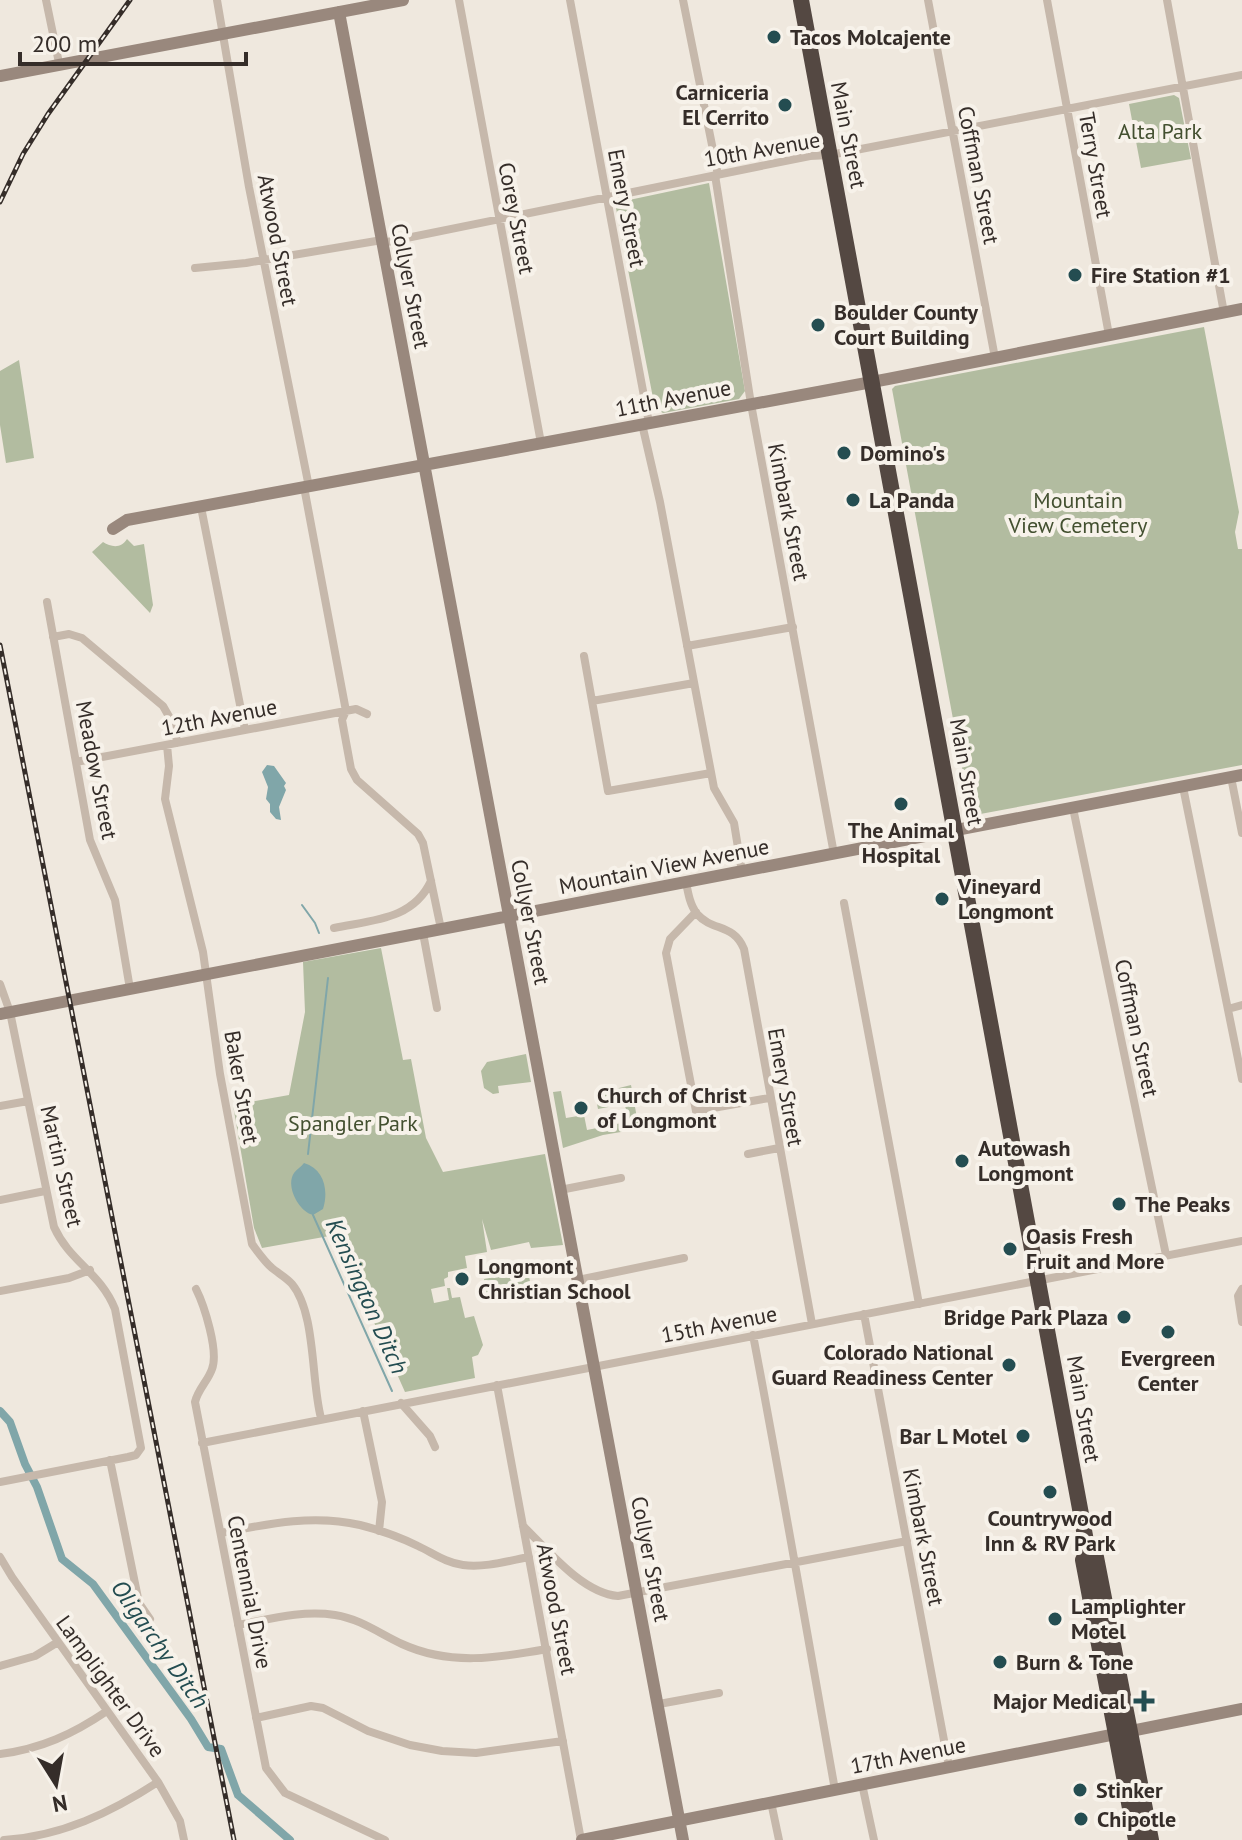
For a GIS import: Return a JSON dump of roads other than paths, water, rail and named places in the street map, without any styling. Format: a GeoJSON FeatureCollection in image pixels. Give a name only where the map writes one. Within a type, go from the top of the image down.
{"type":"FeatureCollection","features":[{"type":"Feature","properties":{"kind":"highway","name":"Main Street"},"geometry":{"type":"LineString","coordinates":[[801,0],[1088,1552],[1096,1557],[1136,1840]]}},
{"type":"Feature","properties":{"kind":"highway","name":"Main Street"},"geometry":{"type":"LineString","coordinates":[[1122,1733],[1151,1840]]}},
{"type":"Feature","properties":{"kind":"street"},"geometry":{"type":"LineString","coordinates":[[46,0],[59,63]]}},
{"type":"Feature","properties":{"kind":"street","name":"Atwood Street"},"geometry":{"type":"LineString","coordinates":[[217,0],[346,711],[342,720],[351,769],[366,789],[418,834],[426,853],[441,929]]}},
{"type":"Feature","properties":{"kind":"street"},"geometry":{"type":"LineString","coordinates":[[0,76],[378,2],[403,0]]}},
{"type":"Feature","properties":{"kind":"street","name":"Corey Street"},"geometry":{"type":"LineString","coordinates":[[459,0],[541,443]]}},
{"type":"Feature","properties":{"kind":"street","name":"Emery Street"},"geometry":{"type":"LineString","coordinates":[[570,0],[711,773],[714,788],[734,823],[742,872]]}},
{"type":"Feature","properties":{"kind":"street","name":"Kimbark Street"},"geometry":{"type":"LineString","coordinates":[[683,0],[717,175],[751,404],[834,854]]}},
{"type":"Feature","properties":{"kind":"street","name":"Coffman Street"},"geometry":{"type":"LineString","coordinates":[[928,0],[995,358]]}},
{"type":"Feature","properties":{"kind":"street","name":"Terry Street"},"geometry":{"type":"LineString","coordinates":[[1047,0],[1109,335]]}},
{"type":"Feature","properties":{"kind":"street"},"geometry":{"type":"LineString","coordinates":[[1167,0],[1224,313]]}},
{"type":"Feature","properties":{"kind":"street","name":"Collyer Street"},"geometry":{"type":"LineString","coordinates":[[339,12],[683,1840]]}},
{"type":"Feature","properties":{"kind":"street","name":"10th Avenue"},"geometry":{"type":"LineString","coordinates":[[195,268],[382,241],[1242,75]]}},
{"type":"Feature","properties":{"kind":"street","name":"11th Avenue"},"geometry":{"type":"LineString","coordinates":[[113,529],[127,520],[1242,309]]}},
{"type":"Feature","properties":{"kind":"street"},"geometry":{"type":"LineString","coordinates":[[201,507],[245,730]]}},
{"type":"Feature","properties":{"kind":"street","name":"Meadow Street"},"geometry":{"type":"LineString","coordinates":[[47,602],[90,840],[115,900],[130,989]]}},
{"type":"Feature","properties":{"kind":"street"},"geometry":{"type":"LineString","coordinates":[[687,646],[793,627]]}},
{"type":"Feature","properties":{"kind":"street"},"geometry":{"type":"LineString","coordinates":[[53,637],[69,634],[82,638],[163,706],[175,727],[172,744]]}},
{"type":"Feature","properties":{"kind":"street"},"geometry":{"type":"LineString","coordinates":[[584,656],[608,791],[711,773]]}},
{"type":"Feature","properties":{"kind":"street"},"geometry":{"type":"LineString","coordinates":[[592,701],[694,683]]}},
{"type":"Feature","properties":{"kind":"street","name":"12th Avenue"},"geometry":{"type":"LineString","coordinates":[[76,762],[356,709],[367,714]]}},
{"type":"Feature","properties":{"kind":"street","name":"Baker Street"},"geometry":{"type":"LineString","coordinates":[[172,744],[165,799],[203,952],[252,1244],[269,1265],[292,1284],[305,1311],[316,1375],[315,1395],[321,1418]]}},
{"type":"Feature","properties":{"kind":"street"},"geometry":{"type":"LineString","coordinates":[[1237,776],[1242,833]]}},
{"type":"Feature","properties":{"kind":"street","name":"Mountain View Avenue"},"geometry":{"type":"LineString","coordinates":[[5,1013],[1237,776]]}},
{"type":"Feature","properties":{"kind":"street"},"geometry":{"type":"LineString","coordinates":[[1183,787],[1242,1079]]}},
{"type":"Feature","properties":{"kind":"street","name":"Coffman Street"},"geometry":{"type":"LineString","coordinates":[[1073,808],[1166,1255]]}},
{"type":"Feature","properties":{"kind":"street"},"geometry":{"type":"LineString","coordinates":[[334,928],[406,911],[426,892],[431,880]]}},
{"type":"Feature","properties":{"kind":"street"},"geometry":{"type":"LineString","coordinates":[[686,882],[696,912],[670,939],[666,953],[696,1111],[769,1098]]}},
{"type":"Feature","properties":{"kind":"street"},"geometry":{"type":"LineString","coordinates":[[844,903],[919,1304]]}},
{"type":"Feature","properties":{"kind":"street","name":"Emery Street"},"geometry":{"type":"LineString","coordinates":[[696,912],[710,924],[733,933],[744,949],[812,1324]]}},
{"type":"Feature","properties":{"kind":"street"},"geometry":{"type":"LineString","coordinates":[[423,933],[437,1008]]}},
{"type":"Feature","properties":{"kind":"street","name":"Martin Street"},"geometry":{"type":"LineString","coordinates":[[0,984],[54,1227],[61,1241],[109,1293],[115,1309],[141,1448],[136,1455],[110,1460]]}},
{"type":"Feature","properties":{"kind":"street"},"geometry":{"type":"LineString","coordinates":[[1228,1009],[1242,1005]]}},
{"type":"Feature","properties":{"kind":"street"},"geometry":{"type":"LineString","coordinates":[[0,1106],[28,1101]]}},
{"type":"Feature","properties":{"kind":"street"},"geometry":{"type":"LineString","coordinates":[[748,1154],[779,1148]]}},
{"type":"Feature","properties":{"kind":"street"},"geometry":{"type":"LineString","coordinates":[[560,1190],[621,1178]]}},
{"type":"Feature","properties":{"kind":"street"},"geometry":{"type":"LineString","coordinates":[[0,1200],[45,1191]]}},
{"type":"Feature","properties":{"kind":"street","name":"15th Avenue"},"geometry":{"type":"LineString","coordinates":[[202,1443],[1242,1241]]}},
{"type":"Feature","properties":{"kind":"street"},"geometry":{"type":"LineString","coordinates":[[578,1280],[684,1258]]}},
{"type":"Feature","properties":{"kind":"street"},"geometry":{"type":"LineString","coordinates":[[0,1291],[69,1278],[90,1270]]}},
{"type":"Feature","properties":{"kind":"street","name":"Centennial Drive"},"geometry":{"type":"LineString","coordinates":[[196,1289],[205,1307],[214,1359],[212,1370],[195,1402],[266,1768],[285,1793],[385,1840]]}},
{"type":"Feature","properties":{"kind":"street"},"geometry":{"type":"LineString","coordinates":[[1242,1289],[1238,1296],[1242,1322]]}},
{"type":"Feature","properties":{"kind":"street","name":"Kimbark Street"},"geometry":{"type":"LineString","coordinates":[[864,1314],[949,1767]]}},
{"type":"Feature","properties":{"kind":"street"},"geometry":{"type":"LineString","coordinates":[[753,1335],[835,1790]]}},
{"type":"Feature","properties":{"kind":"street","name":"Atwood Street"},"geometry":{"type":"LineString","coordinates":[[497,1385],[581,1840]]}},
{"type":"Feature","properties":{"kind":"street"},"geometry":{"type":"LineString","coordinates":[[401,1403],[430,1436],[435,1447]]}},
{"type":"Feature","properties":{"kind":"street"},"geometry":{"type":"LineString","coordinates":[[363,1411],[382,1502],[379,1531]]}},
{"type":"Feature","properties":{"kind":"street"},"geometry":{"type":"LineString","coordinates":[[0,1482],[110,1460],[139,1603],[150,1619]]}},
{"type":"Feature","properties":{"kind":"street"},"geometry":{"type":"LineString","coordinates":[[221,1533],[274,1523],[337,1521],[403,1539],[463,1566],[529,1557]]}},
{"type":"Feature","properties":{"kind":"street"},"geometry":{"type":"LineString","coordinates":[[523,1526],[594,1590],[618,1596],[907,1541]]}},
{"type":"Feature","properties":{"kind":"street","name":"Lamplighter Drive"},"geometry":{"type":"LineString","coordinates":[[0,1557],[158,1782],[175,1809],[184,1840]]}},
{"type":"Feature","properties":{"kind":"street"},"geometry":{"type":"LineString","coordinates":[[238,1625],[317,1613],[360,1622],[402,1644],[451,1658],[501,1658],[547,1649]]}},
{"type":"Feature","properties":{"kind":"street"},"geometry":{"type":"LineString","coordinates":[[0,1666],[35,1656],[58,1642]]}},
{"type":"Feature","properties":{"kind":"street"},"geometry":{"type":"LineString","coordinates":[[659,1704],[719,1693]]}},
{"type":"Feature","properties":{"kind":"street"},"geometry":{"type":"LineString","coordinates":[[256,1718],[311,1706],[323,1708],[368,1731],[410,1745],[442,1751],[476,1753],[563,1741]]}},
{"type":"Feature","properties":{"kind":"street","name":"17th Avenue"},"geometry":{"type":"LineString","coordinates":[[581,1840],[1242,1709]]}},
{"type":"Feature","properties":{"kind":"street"},"geometry":{"type":"LineString","coordinates":[[0,1754],[59,1740],[107,1711]]}},
{"type":"Feature","properties":{"kind":"street"},"geometry":{"type":"LineString","coordinates":[[4,1840],[76,1826],[130,1801],[158,1782]]}},
{"type":"Feature","properties":{"kind":"street"},"geometry":{"type":"LineString","coordinates":[[862,1784],[874,1840]]}},
{"type":"Feature","properties":{"kind":"street"},"geometry":{"type":"LineString","coordinates":[[771,1802],[779,1840]]}},
{"type":"Feature","properties":{"kind":"water"},"geometry":{"type":"Polygon","coordinates":[[[267,765],[274,766],[286,783],[279,807],[281,820],[270,812],[266,799],[268,787],[262,772],[267,765]]]}},
{"type":"Feature","properties":{"kind":"water"},"geometry":{"type":"Polygon","coordinates":[[[304,1163],[316,1170],[325,1188],[323,1209],[313,1215],[298,1204],[292,1191],[294,1173],[304,1163]]]}},
{"type":"Feature","properties":{"kind":"waterway","name":"Kensington Ditch"},"geometry":{"type":"LineString","coordinates":[[302,905],[319,933]]}},
{"type":"Feature","properties":{"kind":"waterway","name":"Kensington Ditch"},"geometry":{"type":"LineString","coordinates":[[308,1154],[328,978]]}},
{"type":"Feature","properties":{"kind":"waterway","name":"Kensington Ditch"},"geometry":{"type":"LineString","coordinates":[[313,1215],[392,1391]]}},
{"type":"Feature","properties":{"kind":"waterway","name":"Oligarchy Ditch"},"geometry":{"type":"LineString","coordinates":[[0,1411],[10,1422],[62,1559],[93,1584],[208,1747],[221,1749],[238,1795],[290,1840]]}},
{"type":"Feature","properties":{"kind":"railway"},"geometry":{"type":"LineString","coordinates":[[0,202],[23,154],[48,114],[130,0]]}},
{"type":"Feature","properties":{"kind":"railway"},"geometry":{"type":"LineString","coordinates":[[0,645],[234,1840]]}},
{"type":"Feature","properties":{"kind":"place","name":"Tacos Molcajente"},"geometry":{"type":"Point","coordinates":[774,37]}},
{"type":"Feature","properties":{"kind":"place","name":"Carniceria El Cerrito"},"geometry":{"type":"Point","coordinates":[785,105]}},
{"type":"Feature","properties":{"kind":"place","name":"Fire Station #1"},"geometry":{"type":"Point","coordinates":[1075,275]}},
{"type":"Feature","properties":{"kind":"place","name":"Boulder County Court Building"},"geometry":{"type":"Point","coordinates":[818,325]}},
{"type":"Feature","properties":{"kind":"place","name":"Domino's"},"geometry":{"type":"Point","coordinates":[844,453]}},
{"type":"Feature","properties":{"kind":"place","name":"La Panda"},"geometry":{"type":"Point","coordinates":[853,500]}},
{"type":"Feature","properties":{"kind":"place","name":"The Animal Hospital"},"geometry":{"type":"Point","coordinates":[901,804]}},
{"type":"Feature","properties":{"kind":"place","name":"Vineyard Longmont"},"geometry":{"type":"Point","coordinates":[942,899]}},
{"type":"Feature","properties":{"kind":"place","name":"Church of Christ of Longmont"},"geometry":{"type":"Point","coordinates":[581,1108]}},
{"type":"Feature","properties":{"kind":"place","name":"Autowash Longmont"},"geometry":{"type":"Point","coordinates":[962,1161]}},
{"type":"Feature","properties":{"kind":"place","name":"The Peaks"},"geometry":{"type":"Point","coordinates":[1119,1204]}},
{"type":"Feature","properties":{"kind":"place","name":"Oasis Fresh Fruit and More"},"geometry":{"type":"Point","coordinates":[1010,1249]}},
{"type":"Feature","properties":{"kind":"place","name":"Longmont Christian School"},"geometry":{"type":"Point","coordinates":[462,1279]}},
{"type":"Feature","properties":{"kind":"place","name":"Bridge Park Plaza"},"geometry":{"type":"Point","coordinates":[1124,1317]}},
{"type":"Feature","properties":{"kind":"place","name":"Evergreen Center"},"geometry":{"type":"Point","coordinates":[1168,1332]}},
{"type":"Feature","properties":{"kind":"place","name":"Colorado National Guard Readiness Center"},"geometry":{"type":"Point","coordinates":[1009,1365]}},
{"type":"Feature","properties":{"kind":"place","name":"Bar L Motel"},"geometry":{"type":"Point","coordinates":[1023,1436]}},
{"type":"Feature","properties":{"kind":"place","name":"Countrywood Inn & RV Park"},"geometry":{"type":"Point","coordinates":[1050,1492]}},
{"type":"Feature","properties":{"kind":"place","name":"Lamplighter Motel"},"geometry":{"type":"Point","coordinates":[1055,1619]}},
{"type":"Feature","properties":{"kind":"place","name":"Burn & Tone"},"geometry":{"type":"Point","coordinates":[1000,1662]}},
{"type":"Feature","properties":{"kind":"place","name":"Major Medical"},"geometry":{"type":"Point","coordinates":[1144,1701]}},
{"type":"Feature","properties":{"kind":"place","name":"Stinker"},"geometry":{"type":"Point","coordinates":[1080,1790]}},
{"type":"Feature","properties":{"kind":"place","name":"Chipotle"},"geometry":{"type":"Point","coordinates":[1081,1819]}},
{"type":"Feature","properties":{"kind":"park label","name":"Alta Park"},"geometry":{"type":"Point","coordinates":[1160,131]}},
{"type":"Feature","properties":{"kind":"park label","name":"Mountain View Cemetery"},"geometry":{"type":"Point","coordinates":[1078,512]}},
{"type":"Feature","properties":{"kind":"park label","name":"Spangler Park"},"geometry":{"type":"Point","coordinates":[353,1123]}}]}
